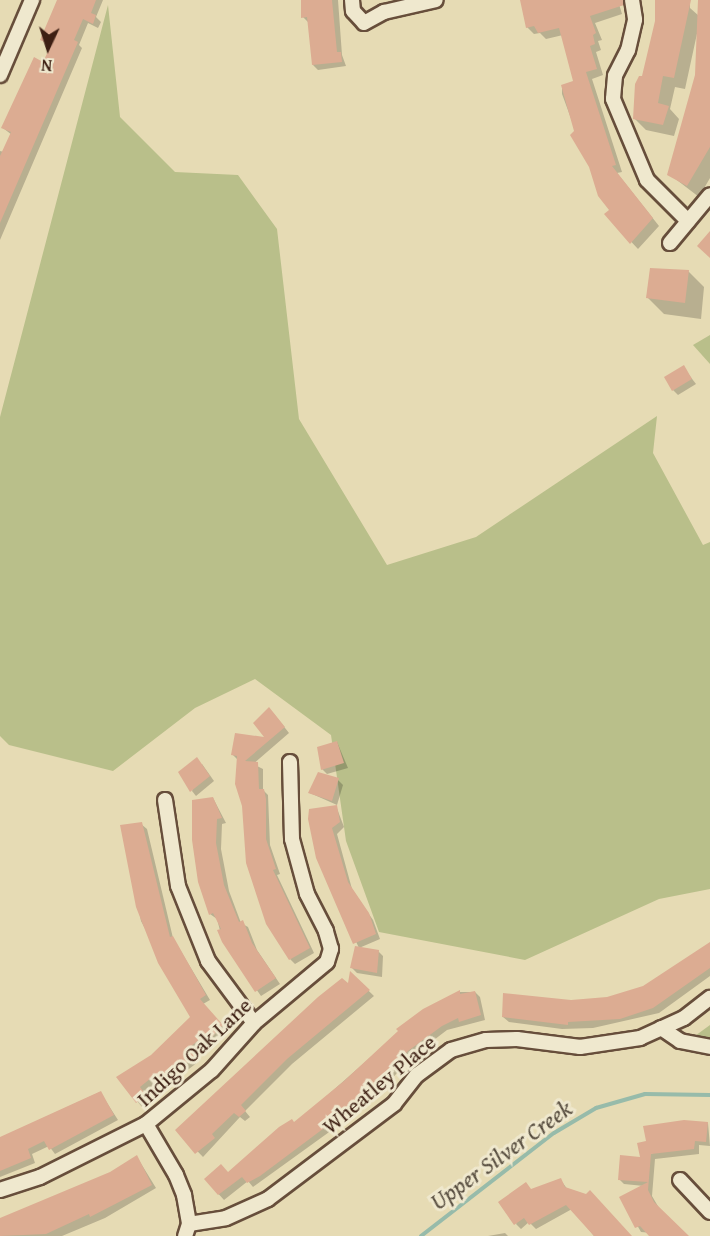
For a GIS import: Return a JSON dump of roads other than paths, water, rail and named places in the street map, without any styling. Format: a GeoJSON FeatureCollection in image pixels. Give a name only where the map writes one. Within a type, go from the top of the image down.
{"type":"FeatureCollection","features":[{"type":"Feature","properties":{"kind":"street"},"geometry":{"type":"LineString","coordinates":[[0,75],[32,0]]}},
{"type":"Feature","properties":{"kind":"street"},"geometry":{"type":"LineString","coordinates":[[352,0],[353,11],[364,23],[384,12],[436,0]]}},
{"type":"Feature","properties":{"kind":"street"},"geometry":{"type":"LineString","coordinates":[[632,0],[635,20],[628,50],[615,76],[613,99],[647,180],[688,221]]}},
{"type":"Feature","properties":{"kind":"street"},"geometry":{"type":"LineString","coordinates":[[670,243],[710,195]]}},
{"type":"Feature","properties":{"kind":"street","name":"Indigo Oak Lane"},"geometry":{"type":"LineString","coordinates":[[0,1190],[40,1177],[147,1124],[212,1070],[254,1023],[327,962],[331,949],[307,894],[292,839],[290,762]]}},
{"type":"Feature","properties":{"kind":"street"},"geometry":{"type":"LineString","coordinates":[[165,800],[178,885],[208,961],[254,1023]]}},
{"type":"Feature","properties":{"kind":"street","name":"Wheatley Place"},"geometry":{"type":"LineString","coordinates":[[187,1230],[226,1218],[268,1199],[394,1104],[417,1075],[451,1050],[486,1040],[506,1039],[580,1047],[640,1038],[684,1018],[710,998]]}},
{"type":"Feature","properties":{"kind":"street"},"geometry":{"type":"LineString","coordinates":[[661,1028],[680,1041],[710,1047]]}},
{"type":"Feature","properties":{"kind":"street"},"geometry":{"type":"LineString","coordinates":[[147,1124],[176,1174],[187,1230]]}},
{"type":"Feature","properties":{"kind":"street"},"geometry":{"type":"LineString","coordinates":[[680,1180],[710,1212]]}},
{"type":"Feature","properties":{"kind":"waterway","name":"Upper Silver Creek"},"geometry":{"type":"LineString","coordinates":[[421,1236],[554,1133],[596,1108],[645,1094],[710,1095]]}}]}
